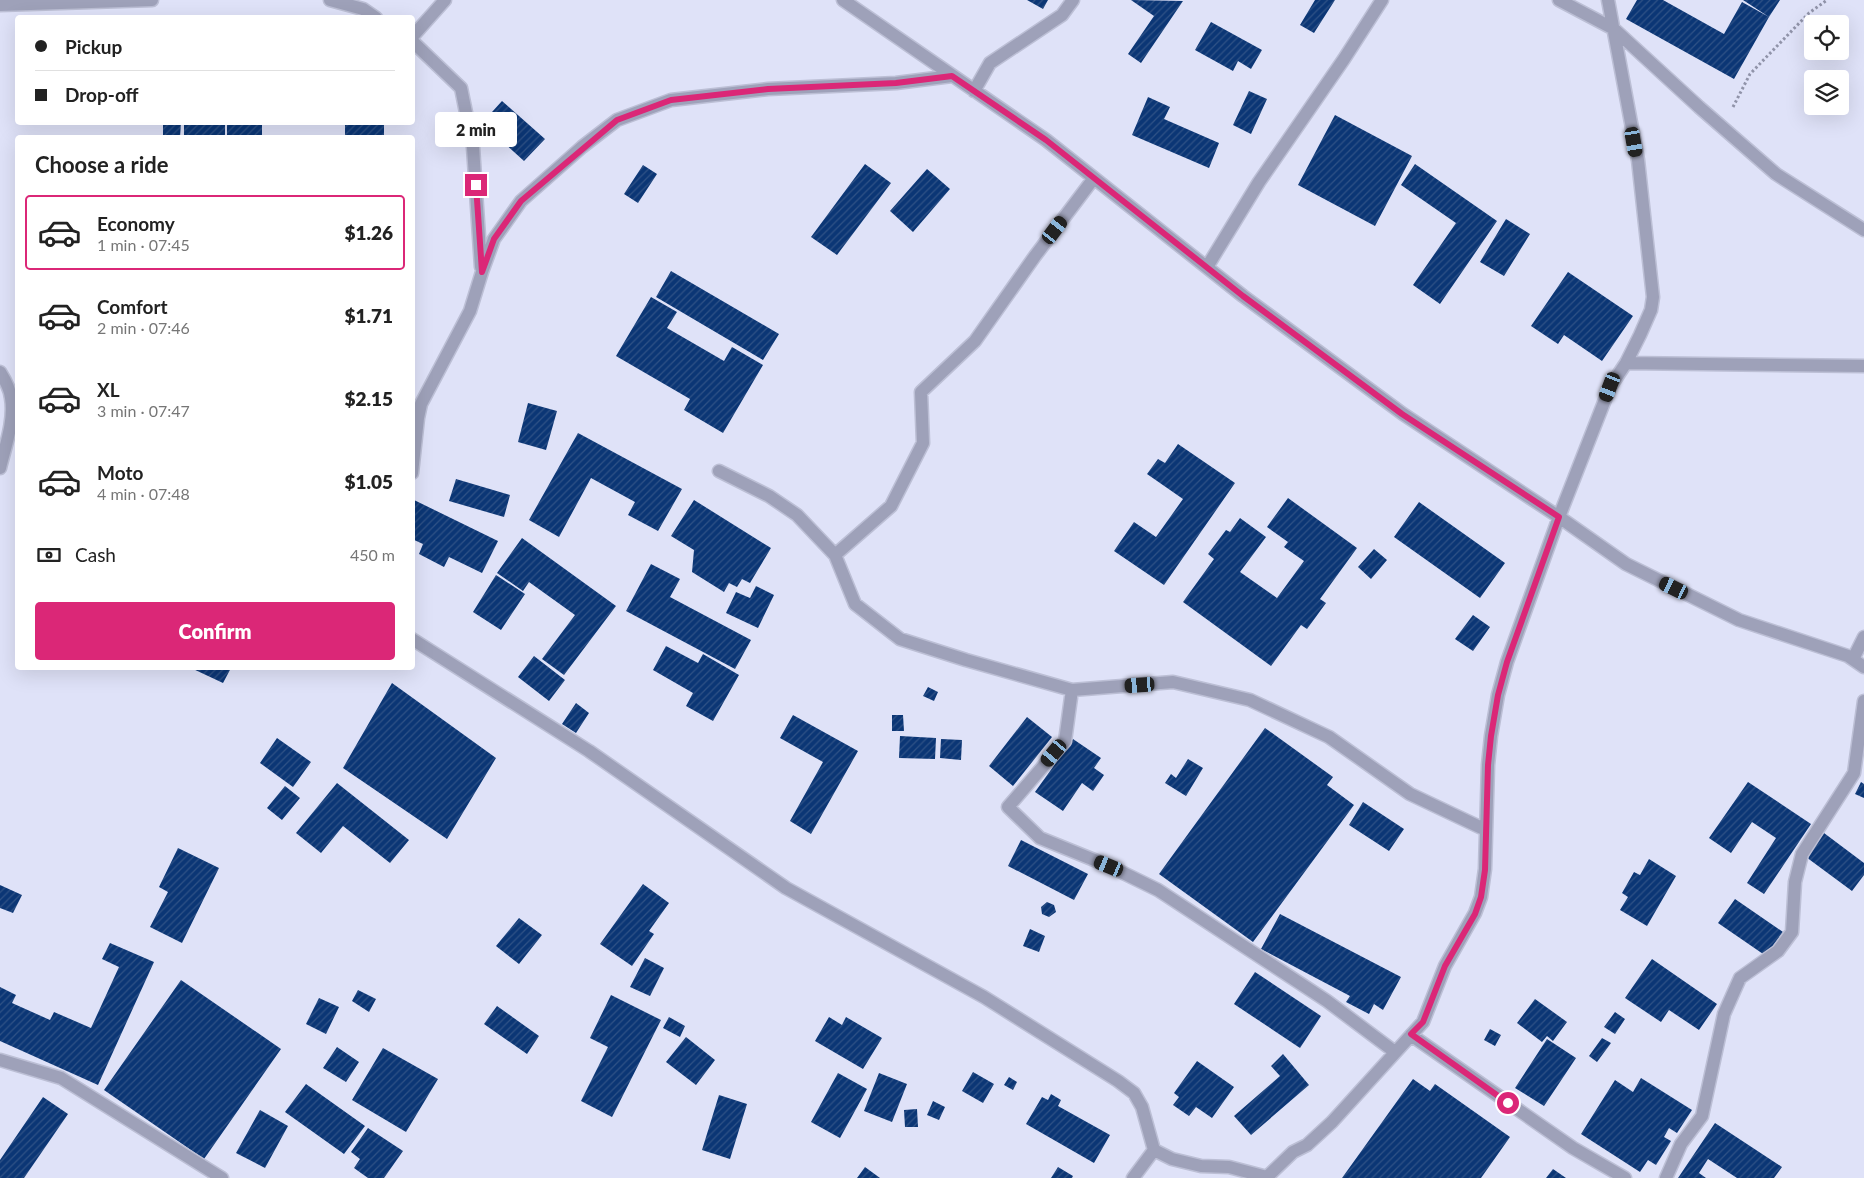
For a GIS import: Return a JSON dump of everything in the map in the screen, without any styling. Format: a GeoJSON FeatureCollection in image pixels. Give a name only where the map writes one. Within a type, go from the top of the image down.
{"type":"FeatureCollection","features":[{"type":"Feature","properties":{"kind":"street"},"geometry":{"type":"LineString","coordinates":[[0,4],[152,0]]}},
{"type":"Feature","properties":{"kind":"street"},"geometry":{"type":"LineString","coordinates":[[330,0],[363,10],[371,15]]}},
{"type":"Feature","properties":{"kind":"street"},"geometry":{"type":"LineString","coordinates":[[415,33],[445,0]]}},
{"type":"Feature","properties":{"kind":"street"},"geometry":{"type":"LineString","coordinates":[[843,0],[1046,140],[1207,267],[1402,414],[1559,517],[1626,564],[1739,620],[1848,656],[1859,663],[1864,637]]}},
{"type":"Feature","properties":{"kind":"street"},"geometry":{"type":"LineString","coordinates":[[974,91],[990,63],[1062,15],[1073,0]]}},
{"type":"Feature","properties":{"kind":"street"},"geometry":{"type":"LineString","coordinates":[[1207,267],[1259,182],[1382,0]]}},
{"type":"Feature","properties":{"kind":"street"},"geometry":{"type":"LineString","coordinates":[[1559,0],[1614,29],[1776,174],[1864,230]]}},
{"type":"Feature","properties":{"kind":"street"},"geometry":{"type":"LineString","coordinates":[[415,641],[589,752],[786,888],[984,997],[1118,1080],[1134,1093],[1142,1107],[1154,1150],[1172,1159],[1201,1166],[1229,1167],[1267,1177],[1294,1152],[1307,1146],[1332,1122],[1423,1022],[1445,966],[1475,914],[1481,897],[1485,870],[1491,736],[1498,695],[1507,662],[1559,517],[1610,387],[1626,363],[1651,310],[1653,285],[1638,160],[1608,0]]}},
{"type":"Feature","properties":{"kind":"street"},"geometry":{"type":"LineString","coordinates":[[415,44],[461,88],[473,148],[482,272]]}},
{"type":"Feature","properties":{"kind":"street"},"geometry":{"type":"LineString","coordinates":[[415,446],[421,404],[470,311],[494,239],[521,201],[617,120],[671,100],[768,89],[896,83],[952,76]]}},
{"type":"Feature","properties":{"kind":"street"},"geometry":{"type":"LineString","coordinates":[[835,555],[891,506],[923,443],[921,392],[975,341],[1035,256],[1094,178]]}},
{"type":"Feature","properties":{"kind":"street"},"geometry":{"type":"LineString","coordinates":[[1626,363],[1864,366]]}},
{"type":"Feature","properties":{"kind":"street"},"geometry":{"type":"LineString","coordinates":[[0,372],[14,399],[0,468]]}},
{"type":"Feature","properties":{"kind":"street"},"geometry":{"type":"LineString","coordinates":[[719,471],[769,496],[797,515],[835,555],[855,604],[900,639],[1072,690],[1173,682],[1250,700],[1329,737],[1410,794],[1486,830]]}},
{"type":"Feature","properties":{"kind":"street"},"geometry":{"type":"LineString","coordinates":[[1072,690],[1065,741],[1008,807],[1040,838],[1109,866],[1158,890],[1328,1001],[1395,1052]]}},
{"type":"Feature","properties":{"kind":"street"},"geometry":{"type":"LineString","coordinates":[[1666,1178],[1680,1144],[1702,1116],[1724,1014],[1740,978],[1778,951],[1792,932],[1795,882],[1802,854],[1854,773],[1864,702]]}},
{"type":"Feature","properties":{"kind":"street"},"geometry":{"type":"LineString","coordinates":[[1411,1034],[1573,1148],[1624,1178]]}},
{"type":"Feature","properties":{"kind":"street"},"geometry":{"type":"LineString","coordinates":[[0,1060],[61,1078],[222,1178]]}},
{"type":"Feature","properties":{"kind":"street"},"geometry":{"type":"LineString","coordinates":[[1133,1178],[1154,1150]]}},
{"type":"Feature","properties":{"kind":"path"},"geometry":{"type":"LineString","coordinates":[[1723,128],[1750,74],[1809,12],[1827,0]]}},
{"type":"Feature","properties":{"kind":"building"},"geometry":{"type":"Polygon","coordinates":[[[1027,0],[1048,0],[1043,9],[1027,0]]]}},
{"type":"Feature","properties":{"kind":"building"},"geometry":{"type":"Polygon","coordinates":[[[1131,0],[1183,1],[1141,63],[1128,54],[1154,16],[1131,0]]]}},
{"type":"Feature","properties":{"kind":"building"},"geometry":{"type":"Polygon","coordinates":[[[1315,0],[1335,0],[1314,33],[1300,25],[1315,0]]]}},
{"type":"Feature","properties":{"kind":"building"},"geometry":{"type":"Polygon","coordinates":[[[1637,0],[1663,0],[1724,34],[1742,2],[1769,17],[1734,79],[1626,19],[1637,0]]]}},
{"type":"Feature","properties":{"kind":"building"},"geometry":{"type":"Polygon","coordinates":[[[1743,0],[1780,0],[1769,17],[1743,0]]]}},
{"type":"Feature","properties":{"kind":"building"},"geometry":{"type":"Polygon","coordinates":[[[1211,22],[1262,50],[1251,69],[1238,61],[1233,71],[1195,50],[1211,22]]]}},
{"type":"Feature","properties":{"kind":"building"},"geometry":{"type":"Polygon","coordinates":[[[1249,91],[1267,99],[1251,134],[1233,125],[1249,91]]]}},
{"type":"Feature","properties":{"kind":"building"},"geometry":{"type":"Polygon","coordinates":[[[1148,97],[1170,107],[1164,119],[1219,143],[1209,168],[1132,135],[1148,97]]]}},
{"type":"Feature","properties":{"kind":"building"},"geometry":{"type":"Polygon","coordinates":[[[502,101],[545,139],[524,161],[482,123],[502,101]]]}},
{"type":"Feature","properties":{"kind":"building"},"geometry":{"type":"Polygon","coordinates":[[[1335,115],[1412,156],[1375,226],[1298,185],[1335,115]]]}},
{"type":"Feature","properties":{"kind":"building"},"geometry":{"type":"Polygon","coordinates":[[[163,125],[181,125],[180,135],[163,135],[163,125]]]}},
{"type":"Feature","properties":{"kind":"building"},"geometry":{"type":"Polygon","coordinates":[[[184,125],[225,125],[225,135],[184,135],[184,125]]]}},
{"type":"Feature","properties":{"kind":"building"},"geometry":{"type":"Polygon","coordinates":[[[227,125],[262,125],[262,135],[227,135],[227,125]]]}},
{"type":"Feature","properties":{"kind":"building"},"geometry":{"type":"Polygon","coordinates":[[[345,125],[384,125],[384,135],[345,135],[345,125]]]}},
{"type":"Feature","properties":{"kind":"building"},"geometry":{"type":"Polygon","coordinates":[[[865,164],[891,183],[837,255],[811,237],[865,164]]]}},
{"type":"Feature","properties":{"kind":"building"},"geometry":{"type":"Polygon","coordinates":[[[1415,164],[1497,221],[1440,304],[1413,285],[1456,223],[1401,185],[1415,164]]]}},
{"type":"Feature","properties":{"kind":"building"},"geometry":{"type":"Polygon","coordinates":[[[643,165],[657,174],[638,203],[624,194],[643,165]]]}},
{"type":"Feature","properties":{"kind":"building"},"geometry":{"type":"Polygon","coordinates":[[[927,169],[950,189],[913,232],[890,211],[927,169]]]}},
{"type":"Feature","properties":{"kind":"building"},"geometry":{"type":"Polygon","coordinates":[[[1506,219],[1530,234],[1504,276],[1480,262],[1506,219]]]}},
{"type":"Feature","properties":{"kind":"building"},"geometry":{"type":"Polygon","coordinates":[[[671,271],[779,334],[763,360],[656,297],[671,271]]]}},
{"type":"Feature","properties":{"kind":"building"},"geometry":{"type":"Polygon","coordinates":[[[1568,272],[1633,316],[1602,361],[1564,335],[1558,344],[1531,326],[1568,272]]]}},
{"type":"Feature","properties":{"kind":"building"},"geometry":{"type":"Polygon","coordinates":[[[651,297],[677,312],[667,328],[724,361],[732,347],[763,365],[723,433],[684,410],[690,399],[616,356],[651,297]]]}},
{"type":"Feature","properties":{"kind":"building"},"geometry":{"type":"Polygon","coordinates":[[[528,403],[557,411],[546,450],[518,442],[528,403]]]}},
{"type":"Feature","properties":{"kind":"building"},"geometry":{"type":"Polygon","coordinates":[[[578,433],[682,489],[658,531],[628,515],[635,502],[591,478],[559,537],[529,520],[578,433]]]}},
{"type":"Feature","properties":{"kind":"building"},"geometry":{"type":"Polygon","coordinates":[[[1178,444],[1235,483],[1164,585],[1114,551],[1134,522],[1156,537],[1183,499],[1147,474],[1158,459],[1165,463],[1178,444]]]}},
{"type":"Feature","properties":{"kind":"building"},"geometry":{"type":"Polygon","coordinates":[[[456,479],[510,495],[504,517],[449,501],[456,479]]]}},
{"type":"Feature","properties":{"kind":"building"},"geometry":{"type":"Polygon","coordinates":[[[1288,498],[1357,548],[1320,599],[1326,603],[1307,629],[1301,625],[1271,666],[1183,602],[1214,559],[1208,554],[1226,530],[1230,532],[1240,518],[1266,537],[1240,572],[1277,598],[1304,561],[1284,547],[1288,542],[1267,527],[1288,498]]]}},
{"type":"Feature","properties":{"kind":"building"},"geometry":{"type":"Polygon","coordinates":[[[415,500],[498,541],[482,573],[449,557],[444,567],[419,554],[423,544],[415,540],[415,500]]]}},
{"type":"Feature","properties":{"kind":"building"},"geometry":{"type":"Polygon","coordinates":[[[694,500],[771,548],[750,583],[742,579],[737,587],[729,583],[724,592],[692,572],[694,550],[671,536],[694,500]]]}},
{"type":"Feature","properties":{"kind":"building"},"geometry":{"type":"Polygon","coordinates":[[[1419,502],[1505,563],[1480,598],[1394,537],[1419,502]]]}},
{"type":"Feature","properties":{"kind":"building"},"geometry":{"type":"Polygon","coordinates":[[[522,538],[616,606],[564,675],[542,659],[575,615],[529,582],[523,591],[497,573],[522,538]]]}},
{"type":"Feature","properties":{"kind":"building"},"geometry":{"type":"Polygon","coordinates":[[[1374,549],[1387,560],[1371,579],[1358,567],[1374,549]]]}},
{"type":"Feature","properties":{"kind":"building"},"geometry":{"type":"Polygon","coordinates":[[[651,564],[680,579],[670,597],[751,640],[735,669],[626,611],[651,564]]]}},
{"type":"Feature","properties":{"kind":"building"},"geometry":{"type":"Polygon","coordinates":[[[496,575],[525,594],[501,630],[473,612],[496,575]]]}},
{"type":"Feature","properties":{"kind":"building"},"geometry":{"type":"Polygon","coordinates":[[[756,586],[774,595],[758,628],[726,613],[736,592],[750,598],[756,586]]]}},
{"type":"Feature","properties":{"kind":"building"},"geometry":{"type":"Polygon","coordinates":[[[1473,615],[1490,627],[1473,651],[1455,639],[1473,615]]]}},
{"type":"Feature","properties":{"kind":"building"},"geometry":{"type":"Polygon","coordinates":[[[666,646],[698,663],[703,654],[739,675],[713,721],[686,706],[693,693],[653,670],[666,646]]]}},
{"type":"Feature","properties":{"kind":"building"},"geometry":{"type":"Polygon","coordinates":[[[534,656],[565,680],[549,701],[518,677],[534,656]]]}},
{"type":"Feature","properties":{"kind":"building"},"geometry":{"type":"Polygon","coordinates":[[[195,670],[230,670],[223,683],[195,670]]]}},
{"type":"Feature","properties":{"kind":"building"},"geometry":{"type":"Polygon","coordinates":[[[392,683],[496,758],[447,839],[343,768],[392,683]]]}},
{"type":"Feature","properties":{"kind":"building"},"geometry":{"type":"Polygon","coordinates":[[[928,687],[938,692],[934,701],[923,696],[928,687]]]}},
{"type":"Feature","properties":{"kind":"building"},"geometry":{"type":"Polygon","coordinates":[[[576,703],[589,713],[576,733],[562,724],[576,703]]]}},
{"type":"Feature","properties":{"kind":"building"},"geometry":{"type":"Polygon","coordinates":[[[793,715],[858,751],[811,834],[790,821],[823,762],[780,738],[793,715]]]}},
{"type":"Feature","properties":{"kind":"building"},"geometry":{"type":"Polygon","coordinates":[[[892,715],[903,715],[904,731],[892,731],[892,715]]]}},
{"type":"Feature","properties":{"kind":"building"},"geometry":{"type":"Polygon","coordinates":[[[1027,717],[1052,737],[1013,786],[989,766],[1027,717]]]}},
{"type":"Feature","properties":{"kind":"building"},"geometry":{"type":"Polygon","coordinates":[[[1265,728],[1333,777],[1327,785],[1354,805],[1253,942],[1159,874],[1265,728]]]}},
{"type":"Feature","properties":{"kind":"building"},"geometry":{"type":"Polygon","coordinates":[[[900,736],[936,738],[935,759],[899,758],[900,736]]]}},
{"type":"Feature","properties":{"kind":"building"},"geometry":{"type":"Polygon","coordinates":[[[277,738],[311,762],[293,787],[260,763],[277,738]]]}},
{"type":"Feature","properties":{"kind":"building"},"geometry":{"type":"Polygon","coordinates":[[[941,739],[962,740],[961,760],[940,758],[941,739]]]}},
{"type":"Feature","properties":{"kind":"building"},"geometry":{"type":"Polygon","coordinates":[[[1073,739],[1101,758],[1094,768],[1104,775],[1093,791],[1082,783],[1063,811],[1035,792],[1073,739]]]}},
{"type":"Feature","properties":{"kind":"building"},"geometry":{"type":"Polygon","coordinates":[[[1188,759],[1203,768],[1186,796],[1165,783],[1171,774],[1176,778],[1188,759]]]}},
{"type":"Feature","properties":{"kind":"building"},"geometry":{"type":"Polygon","coordinates":[[[1748,782],[1811,824],[1764,894],[1747,883],[1776,838],[1752,822],[1731,853],[1709,838],[1748,782]]]}},
{"type":"Feature","properties":{"kind":"building"},"geometry":{"type":"Polygon","coordinates":[[[1861,782],[1864,784],[1864,798],[1855,794],[1861,782]]]}},
{"type":"Feature","properties":{"kind":"building"},"geometry":{"type":"Polygon","coordinates":[[[337,783],[409,840],[390,863],[343,826],[321,853],[296,833],[337,783]]]}},
{"type":"Feature","properties":{"kind":"building"},"geometry":{"type":"Polygon","coordinates":[[[285,786],[300,798],[282,820],[267,808],[285,786]]]}},
{"type":"Feature","properties":{"kind":"building"},"geometry":{"type":"Polygon","coordinates":[[[1363,802],[1404,829],[1389,851],[1349,825],[1363,802]]]}},
{"type":"Feature","properties":{"kind":"building"},"geometry":{"type":"Polygon","coordinates":[[[1824,833],[1864,863],[1864,875],[1852,891],[1806,857],[1824,833]]]}},
{"type":"Feature","properties":{"kind":"building"},"geometry":{"type":"Polygon","coordinates":[[[1021,840],[1088,874],[1074,900],[1008,866],[1021,840]]]}},
{"type":"Feature","properties":{"kind":"building"},"geometry":{"type":"Polygon","coordinates":[[[178,848],[219,868],[182,943],[150,927],[168,892],[159,887],[178,848]]]}},
{"type":"Feature","properties":{"kind":"building"},"geometry":{"type":"Polygon","coordinates":[[[1649,859],[1676,876],[1647,926],[1620,910],[1628,897],[1622,893],[1634,872],[1640,875],[1649,859]]]}},
{"type":"Feature","properties":{"kind":"building"},"geometry":{"type":"Polygon","coordinates":[[[643,884],[669,903],[649,931],[654,934],[632,966],[600,944],[643,884]]]}},
{"type":"Feature","properties":{"kind":"building"},"geometry":{"type":"Polygon","coordinates":[[[0,885],[22,895],[13,913],[0,908],[0,885]]]}},
{"type":"Feature","properties":{"kind":"building"},"geometry":{"type":"Polygon","coordinates":[[[1735,899],[1783,932],[1766,956],[1718,923],[1735,899]]]}},
{"type":"Feature","properties":{"kind":"building"},"geometry":{"type":"Polygon","coordinates":[[[1047,902],[1054,905],[1056,912],[1049,917],[1042,914],[1041,907],[1047,902]]]}},
{"type":"Feature","properties":{"kind":"building"},"geometry":{"type":"Polygon","coordinates":[[[1280,914],[1401,977],[1383,1010],[1374,1004],[1369,1014],[1346,1002],[1350,996],[1261,949],[1280,914]]]}},
{"type":"Feature","properties":{"kind":"building"},"geometry":{"type":"Polygon","coordinates":[[[519,918],[542,935],[519,964],[496,946],[519,918]]]}},
{"type":"Feature","properties":{"kind":"building"},"geometry":{"type":"Polygon","coordinates":[[[1030,929],[1045,936],[1039,952],[1023,946],[1030,929]]]}},
{"type":"Feature","properties":{"kind":"building"},"geometry":{"type":"Polygon","coordinates":[[[110,943],[154,962],[98,1085],[0,1041],[0,987],[16,995],[12,1003],[50,1020],[54,1012],[91,1028],[119,967],[102,959],[110,943]]]}},
{"type":"Feature","properties":{"kind":"building"},"geometry":{"type":"Polygon","coordinates":[[[645,958],[664,968],[650,996],[630,987],[645,958]]]}},
{"type":"Feature","properties":{"kind":"building"},"geometry":{"type":"Polygon","coordinates":[[[1652,959],[1717,1004],[1699,1030],[1669,1010],[1661,1022],[1625,998],[1652,959]]]}},
{"type":"Feature","properties":{"kind":"building"},"geometry":{"type":"Polygon","coordinates":[[[1255,972],[1321,1016],[1300,1048],[1234,1004],[1255,972]]]}},
{"type":"Feature","properties":{"kind":"building"},"geometry":{"type":"Polygon","coordinates":[[[181,980],[281,1049],[204,1159],[104,1090],[181,980]]]}},
{"type":"Feature","properties":{"kind":"building"},"geometry":{"type":"Polygon","coordinates":[[[358,990],[376,999],[369,1012],[352,1001],[358,990]]]}},
{"type":"Feature","properties":{"kind":"building"},"geometry":{"type":"Polygon","coordinates":[[[611,995],[661,1020],[612,1117],[581,1101],[608,1047],[590,1038],[611,995]]]}},
{"type":"Feature","properties":{"kind":"building"},"geometry":{"type":"Polygon","coordinates":[[[319,998],[339,1007],[326,1034],[306,1024],[319,998]]]}},
{"type":"Feature","properties":{"kind":"building"},"geometry":{"type":"Polygon","coordinates":[[[1535,999],[1567,1022],[1553,1041],[1547,1036],[1542,1042],[1517,1023],[1535,999]]]}},
{"type":"Feature","properties":{"kind":"building"},"geometry":{"type":"Polygon","coordinates":[[[497,1006],[539,1036],[527,1054],[484,1024],[497,1006]]]}},
{"type":"Feature","properties":{"kind":"building"},"geometry":{"type":"Polygon","coordinates":[[[1615,1012],[1625,1019],[1615,1034],[1604,1027],[1615,1012]]]}},
{"type":"Feature","properties":{"kind":"building"},"geometry":{"type":"Polygon","coordinates":[[[669,1017],[685,1026],[680,1037],[663,1028],[669,1017]]]}},
{"type":"Feature","properties":{"kind":"building"},"geometry":{"type":"Polygon","coordinates":[[[829,1017],[842,1025],[846,1017],[882,1038],[863,1069],[815,1041],[829,1017]]]}},
{"type":"Feature","properties":{"kind":"building"},"geometry":{"type":"Polygon","coordinates":[[[1490,1029],[1501,1035],[1495,1046],[1484,1040],[1490,1029]]]}},
{"type":"Feature","properties":{"kind":"building"},"geometry":{"type":"Polygon","coordinates":[[[686,1037],[715,1060],[696,1085],[666,1062],[686,1037]]]}},
{"type":"Feature","properties":{"kind":"building"},"geometry":{"type":"Polygon","coordinates":[[[1602,1038],[1611,1043],[1597,1062],[1589,1056],[1602,1038]]]}},
{"type":"Feature","properties":{"kind":"building"},"geometry":{"type":"Polygon","coordinates":[[[1547,1039],[1576,1058],[1544,1106],[1515,1088],[1547,1039]]]}},
{"type":"Feature","properties":{"kind":"building"},"geometry":{"type":"Polygon","coordinates":[[[337,1047],[359,1062],[346,1082],[323,1068],[337,1047]]]}},
{"type":"Feature","properties":{"kind":"building"},"geometry":{"type":"Polygon","coordinates":[[[383,1048],[438,1079],[406,1132],[352,1100],[383,1048]]]}},
{"type":"Feature","properties":{"kind":"building"},"geometry":{"type":"Polygon","coordinates":[[[1283,1054],[1309,1085],[1251,1135],[1234,1116],[1280,1076],[1271,1066],[1283,1054]]]}},
{"type":"Feature","properties":{"kind":"building"},"geometry":{"type":"Polygon","coordinates":[[[1197,1061],[1234,1087],[1212,1118],[1196,1107],[1189,1116],[1173,1105],[1179,1097],[1174,1093],[1197,1061]]]}},
{"type":"Feature","properties":{"kind":"building"},"geometry":{"type":"Polygon","coordinates":[[[973,1072],[994,1084],[983,1103],[962,1091],[973,1072]]]}},
{"type":"Feature","properties":{"kind":"building"},"geometry":{"type":"Polygon","coordinates":[[[838,1073],[867,1089],[840,1138],[811,1122],[838,1073]]]}},
{"type":"Feature","properties":{"kind":"building"},"geometry":{"type":"Polygon","coordinates":[[[879,1073],[907,1084],[892,1122],[864,1111],[879,1073]]]}},
{"type":"Feature","properties":{"kind":"building"},"geometry":{"type":"Polygon","coordinates":[[[1009,1077],[1017,1082],[1013,1090],[1004,1085],[1009,1077]]]}},
{"type":"Feature","properties":{"kind":"building"},"geometry":{"type":"Polygon","coordinates":[[[1641,1078],[1692,1110],[1677,1133],[1669,1128],[1664,1137],[1671,1141],[1656,1165],[1648,1160],[1640,1172],[1581,1134],[1615,1080],[1633,1092],[1641,1078]]]}},
{"type":"Feature","properties":{"kind":"building"},"geometry":{"type":"Polygon","coordinates":[[[1413,1079],[1430,1091],[1435,1084],[1510,1137],[1481,1178],[1342,1178],[1413,1079]]]}},
{"type":"Feature","properties":{"kind":"building"},"geometry":{"type":"Polygon","coordinates":[[[306,1084],[365,1126],[344,1154],[285,1112],[306,1084]]]}},
{"type":"Feature","properties":{"kind":"building"},"geometry":{"type":"Polygon","coordinates":[[[1051,1094],[1061,1100],[1058,1106],[1110,1135],[1094,1163],[1026,1124],[1042,1097],[1048,1100],[1051,1094]]]}},
{"type":"Feature","properties":{"kind":"building"},"geometry":{"type":"Polygon","coordinates":[[[719,1095],[747,1104],[730,1159],[702,1150],[719,1095]]]}},
{"type":"Feature","properties":{"kind":"building"},"geometry":{"type":"Polygon","coordinates":[[[43,1097],[68,1114],[24,1178],[0,1178],[0,1160],[43,1097]]]}},
{"type":"Feature","properties":{"kind":"building"},"geometry":{"type":"Polygon","coordinates":[[[933,1101],[945,1107],[939,1120],[927,1115],[933,1101]]]}},
{"type":"Feature","properties":{"kind":"building"},"geometry":{"type":"Polygon","coordinates":[[[917,1109],[918,1127],[905,1127],[904,1110],[917,1109]]]}},
{"type":"Feature","properties":{"kind":"building"},"geometry":{"type":"Polygon","coordinates":[[[260,1110],[288,1126],[265,1168],[236,1153],[260,1110]]]}},
{"type":"Feature","properties":{"kind":"building"},"geometry":{"type":"Polygon","coordinates":[[[1715,1123],[1782,1167],[1774,1178],[1737,1178],[1708,1159],[1699,1173],[1706,1178],[1678,1178],[1715,1123]]]}},
{"type":"Feature","properties":{"kind":"building"},"geometry":{"type":"Polygon","coordinates":[[[368,1128],[403,1151],[384,1178],[368,1178],[354,1168],[360,1159],[351,1152],[368,1128]]]}},
{"type":"Feature","properties":{"kind":"building"},"geometry":{"type":"Polygon","coordinates":[[[865,1167],[880,1178],[857,1178],[865,1167]]]}},
{"type":"Feature","properties":{"kind":"building"},"geometry":{"type":"Polygon","coordinates":[[[1058,1167],[1073,1176],[1072,1178],[1051,1178],[1058,1167]]]}},
{"type":"Feature","properties":{"kind":"building"},"geometry":{"type":"Polygon","coordinates":[[[1553,1169],[1566,1178],[1546,1178],[1553,1169]]]}},
{"type":"Feature","properties":{"kind":"route"},"geometry":{"type":"LineString","coordinates":[[476,185],[482,272],[494,239],[521,201],[617,120],[671,100],[768,89],[896,83],[952,76],[1046,140],[1243,296],[1402,414],[1559,517],[1507,662],[1498,695],[1488,765],[1485,870],[1481,897],[1475,914],[1445,966],[1423,1022],[1411,1034],[1508,1103]]}}]}
